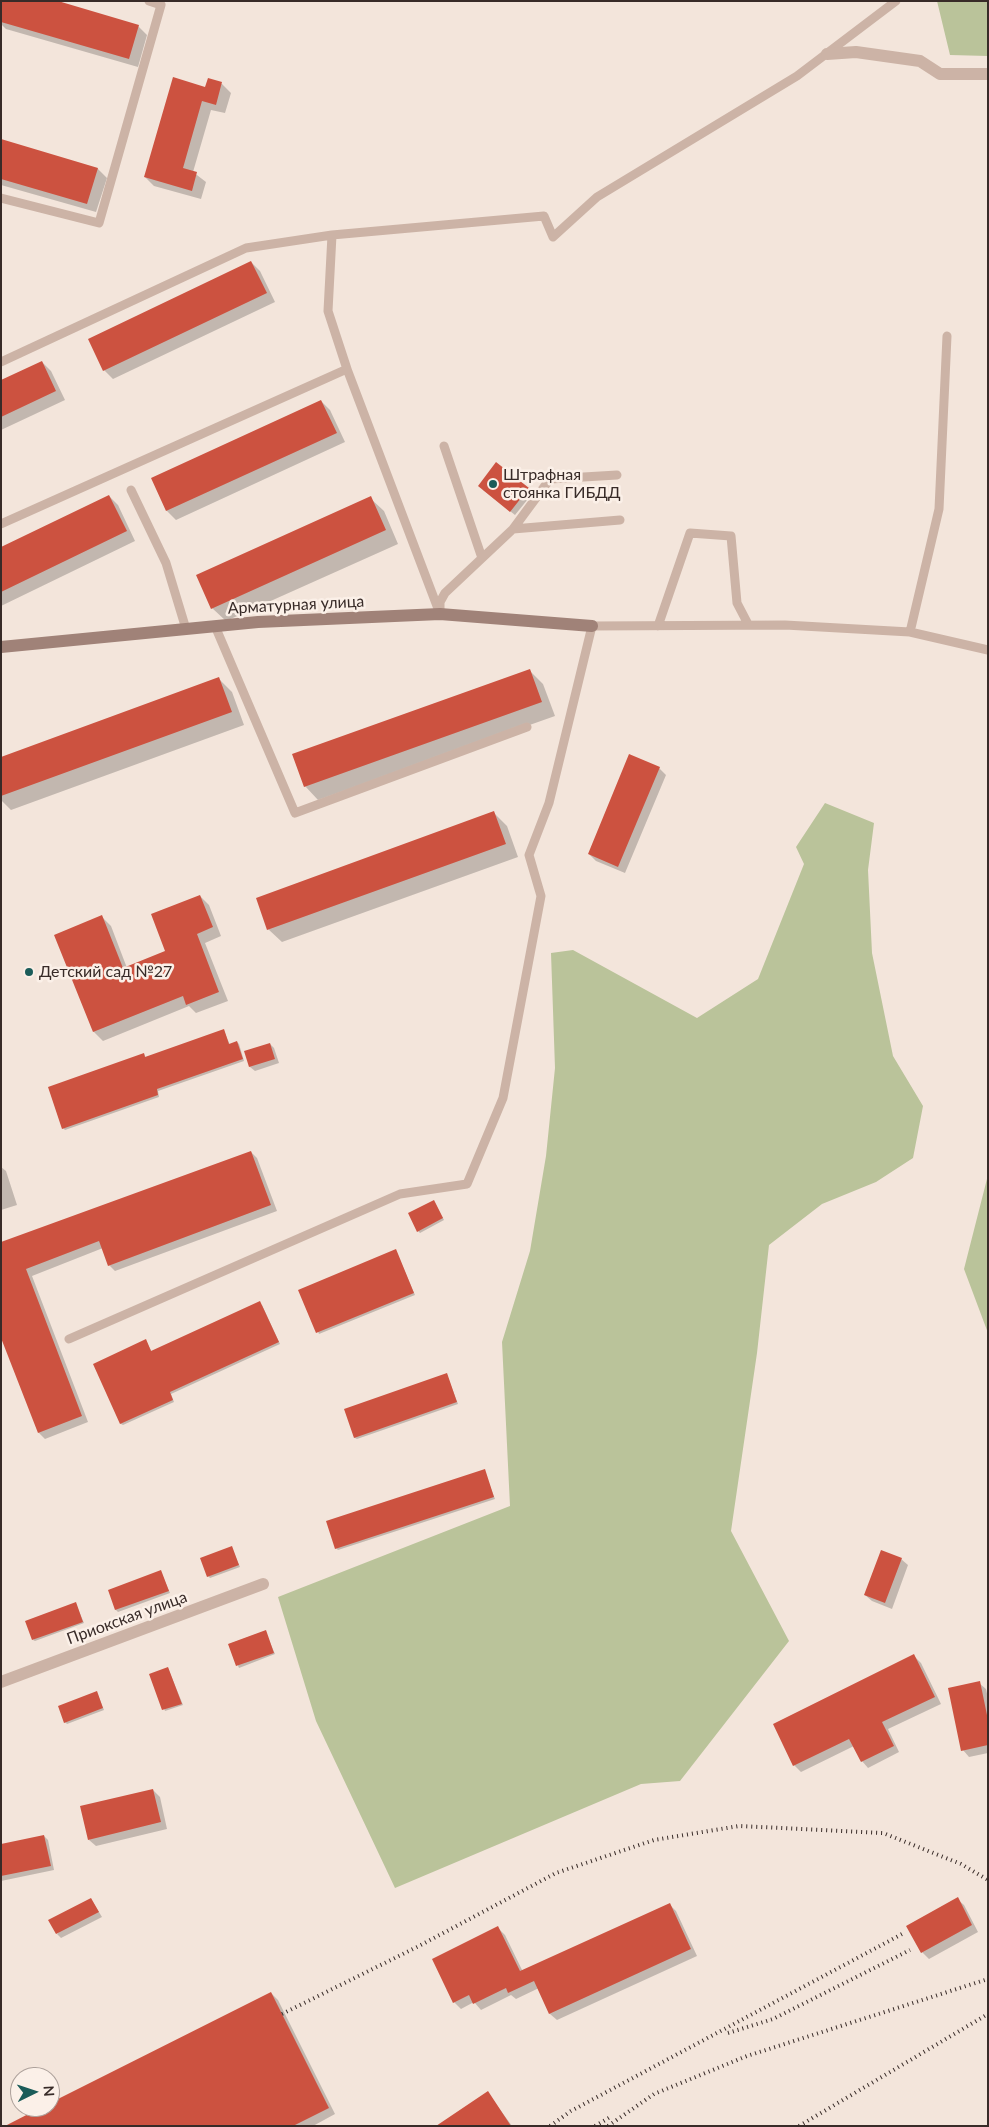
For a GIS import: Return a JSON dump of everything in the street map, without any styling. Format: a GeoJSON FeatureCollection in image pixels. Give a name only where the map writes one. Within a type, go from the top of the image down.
{"type":"FeatureCollection","features":[{"type":"Feature","properties":{"kind":"street"},"geometry":{"type":"LineString","coordinates":[[827,54],[856,52],[920,61],[940,74],[988,74]]}},
{"type":"Feature","properties":{"kind":"street","name":"Арматурная улица"},"geometry":{"type":"LineString","coordinates":[[1,647],[258,622],[440,614],[592,626]]}},
{"type":"Feature","properties":{"kind":"street","name":"Приокская улица"},"geometry":{"type":"LineString","coordinates":[[1,1682],[263,1584]]}},
{"type":"Feature","properties":{"kind":"lane"},"geometry":{"type":"LineString","coordinates":[[1,198],[100,222],[161,5],[149,1]]}},
{"type":"Feature","properties":{"kind":"lane"},"geometry":{"type":"LineString","coordinates":[[1,362],[246,248],[332,235],[544,216],[552,237],[597,197],[797,76],[896,1]]}},
{"type":"Feature","properties":{"kind":"lane"},"geometry":{"type":"LineString","coordinates":[[332,235],[328,311],[347,369],[440,614]]}},
{"type":"Feature","properties":{"kind":"lane"},"geometry":{"type":"LineString","coordinates":[[910,632],[939,509],[947,336]]}},
{"type":"Feature","properties":{"kind":"lane"},"geometry":{"type":"LineString","coordinates":[[1,524],[347,369]]}},
{"type":"Feature","properties":{"kind":"lane"},"geometry":{"type":"LineString","coordinates":[[444,446],[482,558]]}},
{"type":"Feature","properties":{"kind":"lane"},"geometry":{"type":"LineString","coordinates":[[440,614],[442,597],[513,529],[550,480],[617,475]]}},
{"type":"Feature","properties":{"kind":"lane"},"geometry":{"type":"LineString","coordinates":[[131,490],[166,563],[186,628]]}},
{"type":"Feature","properties":{"kind":"lane"},"geometry":{"type":"LineString","coordinates":[[513,529],[620,520]]}},
{"type":"Feature","properties":{"kind":"lane"},"geometry":{"type":"LineString","coordinates":[[658,626],[690,533],[731,536],[737,603],[748,624]]}},
{"type":"Feature","properties":{"kind":"lane"},"geometry":{"type":"LineString","coordinates":[[69,1339],[400,1194],[467,1184],[503,1098],[540,896],[529,855],[548,803],[592,626],[748,624],[910,632],[987,648]]}},
{"type":"Feature","properties":{"kind":"lane"},"geometry":{"type":"LineString","coordinates":[[215,626],[295,813],[527,727]]}},
{"type":"Feature","properties":{"kind":"green space"},"geometry":{"type":"Polygon","coordinates":[[[937,1],[988,1],[988,56],[950,55],[937,1]]]}},
{"type":"Feature","properties":{"kind":"green space"},"geometry":{"type":"Polygon","coordinates":[[[825,803],[874,823],[868,870],[872,953],[893,1056],[923,1106],[913,1158],[876,1182],[822,1204],[769,1245],[757,1353],[731,1531],[789,1641],[680,1781],[641,1784],[395,1888],[316,1721],[278,1597],[510,1506],[502,1342],[530,1251],[546,1156],[555,1068],[551,953],[573,950],[697,1018],[758,979],[804,864],[796,847],[825,803]]]}},
{"type":"Feature","properties":{"kind":"green space"},"geometry":{"type":"Polygon","coordinates":[[[988,1175],[988,1333],[964,1269],[988,1175]]]}},
{"type":"Feature","properties":{"kind":"building"},"geometry":{"type":"Polygon","coordinates":[[[1,1],[58,1],[139,25],[129,59],[1,22],[1,1]]]}},
{"type":"Feature","properties":{"kind":"building"},"geometry":{"type":"Polygon","coordinates":[[[173,77],[205,87],[208,78],[222,82],[216,105],[202,101],[183,168],[197,172],[192,191],[144,177],[173,77]]]}},
{"type":"Feature","properties":{"kind":"building"},"geometry":{"type":"Polygon","coordinates":[[[1,139],[98,168],[87,204],[1,179],[1,139]]]}},
{"type":"Feature","properties":{"kind":"building"},"geometry":{"type":"Polygon","coordinates":[[[251,261],[267,293],[103,371],[88,339],[251,261]]]}},
{"type":"Feature","properties":{"kind":"building"},"geometry":{"type":"Polygon","coordinates":[[[42,361],[56,391],[1,417],[1,380],[42,361]]]}},
{"type":"Feature","properties":{"kind":"building"},"geometry":{"type":"Polygon","coordinates":[[[321,400],[337,433],[166,511],[151,478],[321,400]]]}},
{"type":"Feature","properties":{"kind":"building"},"geometry":{"type":"Polygon","coordinates":[[[496,462],[529,488],[510,512],[478,486],[496,462]]]}},
{"type":"Feature","properties":{"kind":"building"},"geometry":{"type":"Polygon","coordinates":[[[109,495],[127,531],[1,592],[1,547],[109,495]]]}},
{"type":"Feature","properties":{"kind":"building"},"geometry":{"type":"Polygon","coordinates":[[[371,496],[386,530],[211,609],[196,575],[371,496]]]}},
{"type":"Feature","properties":{"kind":"building"},"geometry":{"type":"Polygon","coordinates":[[[530,669],[542,702],[304,787],[292,754],[530,669]]]}},
{"type":"Feature","properties":{"kind":"building"},"geometry":{"type":"Polygon","coordinates":[[[219,677],[232,712],[1,796],[1,757],[219,677]]]}},
{"type":"Feature","properties":{"kind":"building"},"geometry":{"type":"Polygon","coordinates":[[[629,754],[660,767],[618,867],[588,854],[629,754]]]}},
{"type":"Feature","properties":{"kind":"building"},"geometry":{"type":"Polygon","coordinates":[[[494,811],[506,844],[267,930],[256,898],[494,811]]]}},
{"type":"Feature","properties":{"kind":"building"},"geometry":{"type":"Polygon","coordinates":[[[200,895],[213,927],[197,934],[219,992],[186,1005],[183,996],[93,1032],[54,935],[102,915],[123,968],[165,951],[151,914],[200,895]]]}},
{"type":"Feature","properties":{"kind":"building"},"geometry":{"type":"Polygon","coordinates":[[[224,1029],[229,1044],[237,1041],[243,1059],[157,1089],[158,1095],[62,1129],[48,1087],[144,1053],[145,1057],[224,1029]]]}},
{"type":"Feature","properties":{"kind":"building"},"geometry":{"type":"Polygon","coordinates":[[[270,1043],[275,1059],[249,1067],[244,1051],[270,1043]]]}},
{"type":"Feature","properties":{"kind":"building"},"geometry":{"type":"Polygon","coordinates":[[[251,1151],[271,1205],[108,1266],[99,1241],[26,1269],[82,1416],[38,1433],[1,1338],[1,1242],[251,1151]]]}},
{"type":"Feature","properties":{"kind":"building"},"geometry":{"type":"Polygon","coordinates":[[[434,1200],[443,1218],[417,1232],[408,1213],[434,1200]]]}},
{"type":"Feature","properties":{"kind":"building"},"geometry":{"type":"Polygon","coordinates":[[[396,1249],[414,1293],[316,1333],[298,1290],[396,1249]]]}},
{"type":"Feature","properties":{"kind":"building"},"geometry":{"type":"Polygon","coordinates":[[[260,1301],[279,1342],[170,1392],[173,1400],[120,1424],[93,1364],[146,1339],[151,1351],[260,1301]]]}},
{"type":"Feature","properties":{"kind":"building"},"geometry":{"type":"Polygon","coordinates":[[[447,1373],[457,1402],[354,1438],[344,1409],[447,1373]]]}},
{"type":"Feature","properties":{"kind":"building"},"geometry":{"type":"Polygon","coordinates":[[[485,1469],[494,1497],[335,1549],[326,1521],[485,1469]]]}},
{"type":"Feature","properties":{"kind":"building"},"geometry":{"type":"Polygon","coordinates":[[[232,1546],[239,1565],[207,1577],[200,1558],[232,1546]]]}},
{"type":"Feature","properties":{"kind":"building"},"geometry":{"type":"Polygon","coordinates":[[[881,1550],[902,1558],[885,1603],[864,1595],[881,1550]]]}},
{"type":"Feature","properties":{"kind":"building"},"geometry":{"type":"Polygon","coordinates":[[[161,1570],[169,1591],[115,1610],[108,1590],[161,1570]]]}},
{"type":"Feature","properties":{"kind":"building"},"geometry":{"type":"Polygon","coordinates":[[[76,1602],[83,1622],[32,1640],[25,1621],[76,1602]]]}},
{"type":"Feature","properties":{"kind":"building"},"geometry":{"type":"Polygon","coordinates":[[[266,1630],[274,1653],[236,1666],[228,1644],[266,1630]]]}},
{"type":"Feature","properties":{"kind":"building"},"geometry":{"type":"Polygon","coordinates":[[[914,1654],[935,1697],[882,1722],[894,1746],[861,1762],[849,1739],[793,1766],[773,1724],[914,1654]]]}},
{"type":"Feature","properties":{"kind":"building"},"geometry":{"type":"Polygon","coordinates":[[[168,1667],[182,1704],[162,1710],[149,1674],[168,1667]]]}},
{"type":"Feature","properties":{"kind":"building"},"geometry":{"type":"Polygon","coordinates":[[[980,1681],[988,1720],[988,1745],[961,1751],[948,1688],[980,1681]]]}},
{"type":"Feature","properties":{"kind":"building"},"geometry":{"type":"Polygon","coordinates":[[[97,1691],[103,1708],[64,1723],[58,1706],[97,1691]]]}},
{"type":"Feature","properties":{"kind":"building"},"geometry":{"type":"Polygon","coordinates":[[[153,1789],[161,1822],[88,1840],[80,1806],[153,1789]]]}},
{"type":"Feature","properties":{"kind":"building"},"geometry":{"type":"Polygon","coordinates":[[[44,1835],[51,1866],[1,1876],[1,1844],[44,1835]]]}},
{"type":"Feature","properties":{"kind":"building"},"geometry":{"type":"Polygon","coordinates":[[[958,1897],[972,1925],[921,1953],[906,1926],[958,1897]]]}},
{"type":"Feature","properties":{"kind":"building"},"geometry":{"type":"Polygon","coordinates":[[[91,1898],[99,1912],[56,1934],[48,1920],[91,1898]]]}},
{"type":"Feature","properties":{"kind":"building"},"geometry":{"type":"Polygon","coordinates":[[[670,1903],[691,1949],[549,2014],[534,1981],[508,1993],[506,1988],[473,2004],[469,1995],[453,2003],[432,1959],[498,1926],[520,1971],[670,1903]]]}},
{"type":"Feature","properties":{"kind":"building"},"geometry":{"type":"Polygon","coordinates":[[[271,1992],[329,2108],[293,2126],[5,2126],[23,2117],[60,2117],[60,2098],[271,1992]]]}},
{"type":"Feature","properties":{"kind":"building"},"geometry":{"type":"Polygon","coordinates":[[[488,2091],[511,2126],[436,2126],[488,2091]]]}},
{"type":"Feature","properties":{"kind":"railway"},"geometry":{"type":"LineString","coordinates":[[282,2014],[417,1947],[556,1873],[654,1840],[739,1826],[883,1833],[961,1864],[988,1880]]}},
{"type":"Feature","properties":{"kind":"railway"},"geometry":{"type":"LineString","coordinates":[[550,2126],[571,2111],[904,1933]]}},
{"type":"Feature","properties":{"kind":"railway"},"geometry":{"type":"LineString","coordinates":[[728,2033],[773,2019],[910,1950]]}},
{"type":"Feature","properties":{"kind":"railway"},"geometry":{"type":"LineString","coordinates":[[608,2126],[654,2094],[747,2056],[988,1979]]}},
{"type":"Feature","properties":{"kind":"railway"},"geometry":{"type":"LineString","coordinates":[[799,2126],[988,2014]]}},
{"type":"Feature","properties":{"kind":"railway"},"geometry":{"type":"LineString","coordinates":[[595,2126],[612,2116]]}},
{"type":"Feature","properties":{"kind":"place","name":"Штрафная стоянка ГИБДД"},"geometry":{"type":"Point","coordinates":[493,484]}},
{"type":"Feature","properties":{"kind":"place","name":"Детский сад №27"},"geometry":{"type":"Point","coordinates":[29,972]}}]}
